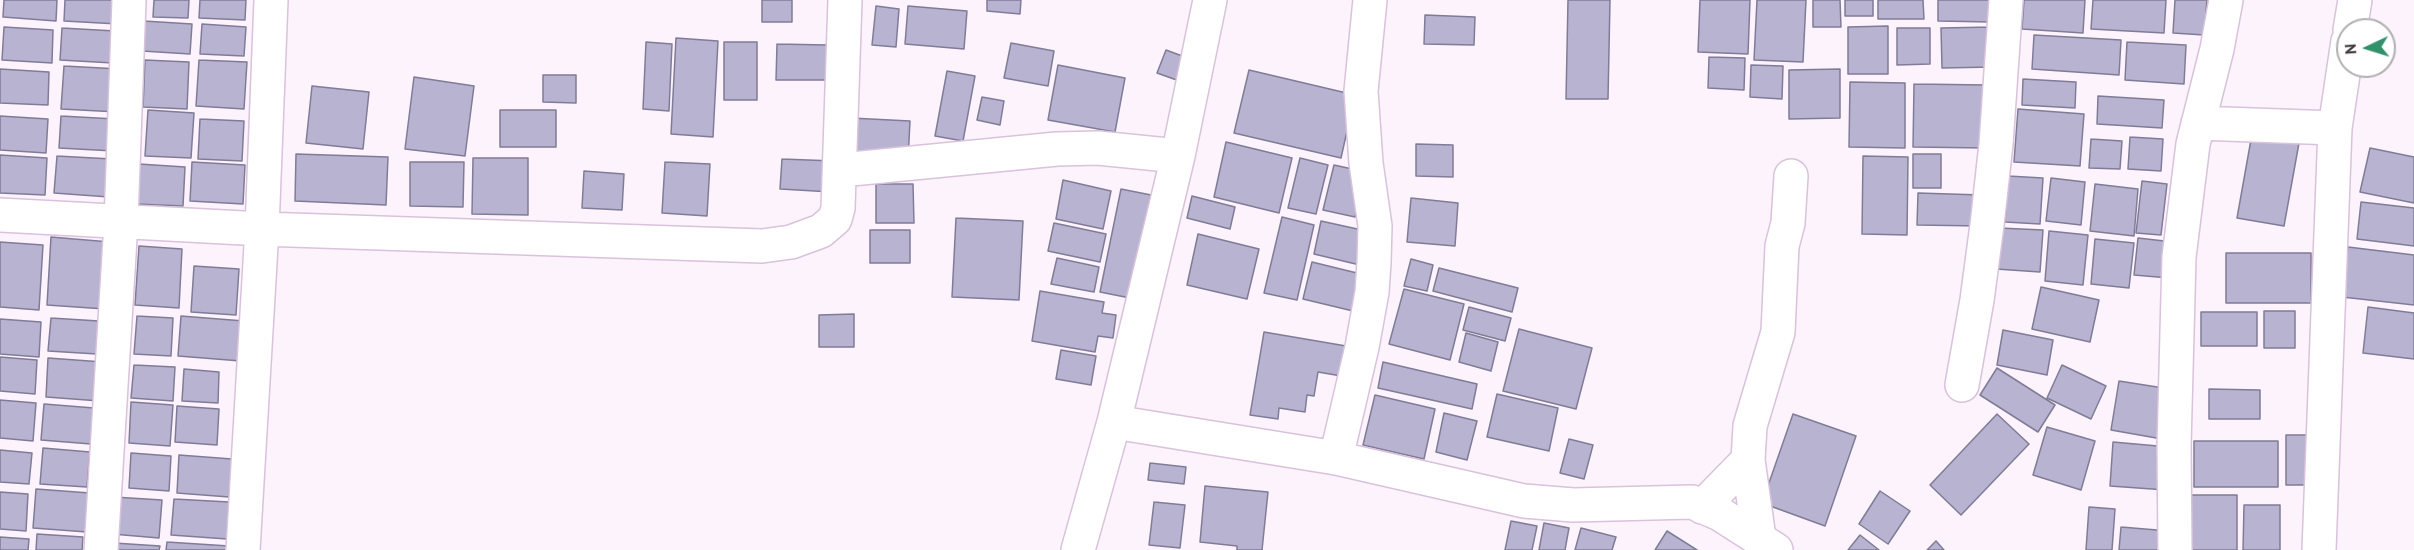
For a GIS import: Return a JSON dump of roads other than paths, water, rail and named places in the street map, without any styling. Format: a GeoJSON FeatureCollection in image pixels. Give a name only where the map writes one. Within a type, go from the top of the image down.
{"type":"FeatureCollection","features":[{"type":"Feature","properties":{"kind":"street"},"geometry":{"type":"LineString","coordinates":[[101,550],[121,222],[129,0]]}},
{"type":"Feature","properties":{"kind":"street"},"geometry":{"type":"LineString","coordinates":[[243,550],[262,229],[272,0]]}},
{"type":"Feature","properties":{"kind":"street"},"geometry":{"type":"LineString","coordinates":[[0,215],[262,229],[777,245],[791,242],[821,231],[835,219],[838,208],[845,0]]}},
{"type":"Feature","properties":{"kind":"street"},"geometry":{"type":"LineString","coordinates":[[1078,550],[1114,422],[1178,156],[1210,0]]}},
{"type":"Feature","properties":{"kind":"street"},"geometry":{"type":"LineString","coordinates":[[1336,458],[1362,347],[1372,292],[1375,226],[1366,163],[1361,91],[1370,0]]}},
{"type":"Feature","properties":{"kind":"street"},"geometry":{"type":"LineString","coordinates":[[1962,385],[1989,213],[2006,0]]}},
{"type":"Feature","properties":{"kind":"street"},"geometry":{"type":"LineString","coordinates":[[2175,550],[2174,446],[2179,257],[2193,144],[2217,49],[2226,0]]}},
{"type":"Feature","properties":{"kind":"street"},"geometry":{"type":"LineString","coordinates":[[2352,18],[2355,0]]}},
{"type":"Feature","properties":{"kind":"street"},"geometry":{"type":"LineString","coordinates":[[2319,550],[2335,128],[2342,78]]}},
{"type":"Feature","properties":{"kind":"street"},"geometry":{"type":"LineString","coordinates":[[2198,123],[2335,128]]}},
{"type":"Feature","properties":{"kind":"street"},"geometry":{"type":"LineString","coordinates":[[841,170],[1057,149],[1108,149],[1178,156]]}},
{"type":"Feature","properties":{"kind":"street"},"geometry":{"type":"LineString","coordinates":[[1768,544],[1748,460],[1750,426],[1778,332],[1782,246],[1788,223],[1791,176]]}},
{"type":"Feature","properties":{"kind":"street"},"geometry":{"type":"LineString","coordinates":[[1114,422],[1336,458],[1524,501],[1573,505],[1692,502],[1720,514],[1768,544]]}},
{"type":"Feature","properties":{"kind":"street"},"geometry":{"type":"LineString","coordinates":[[1702,507],[1748,460]]}}]}
